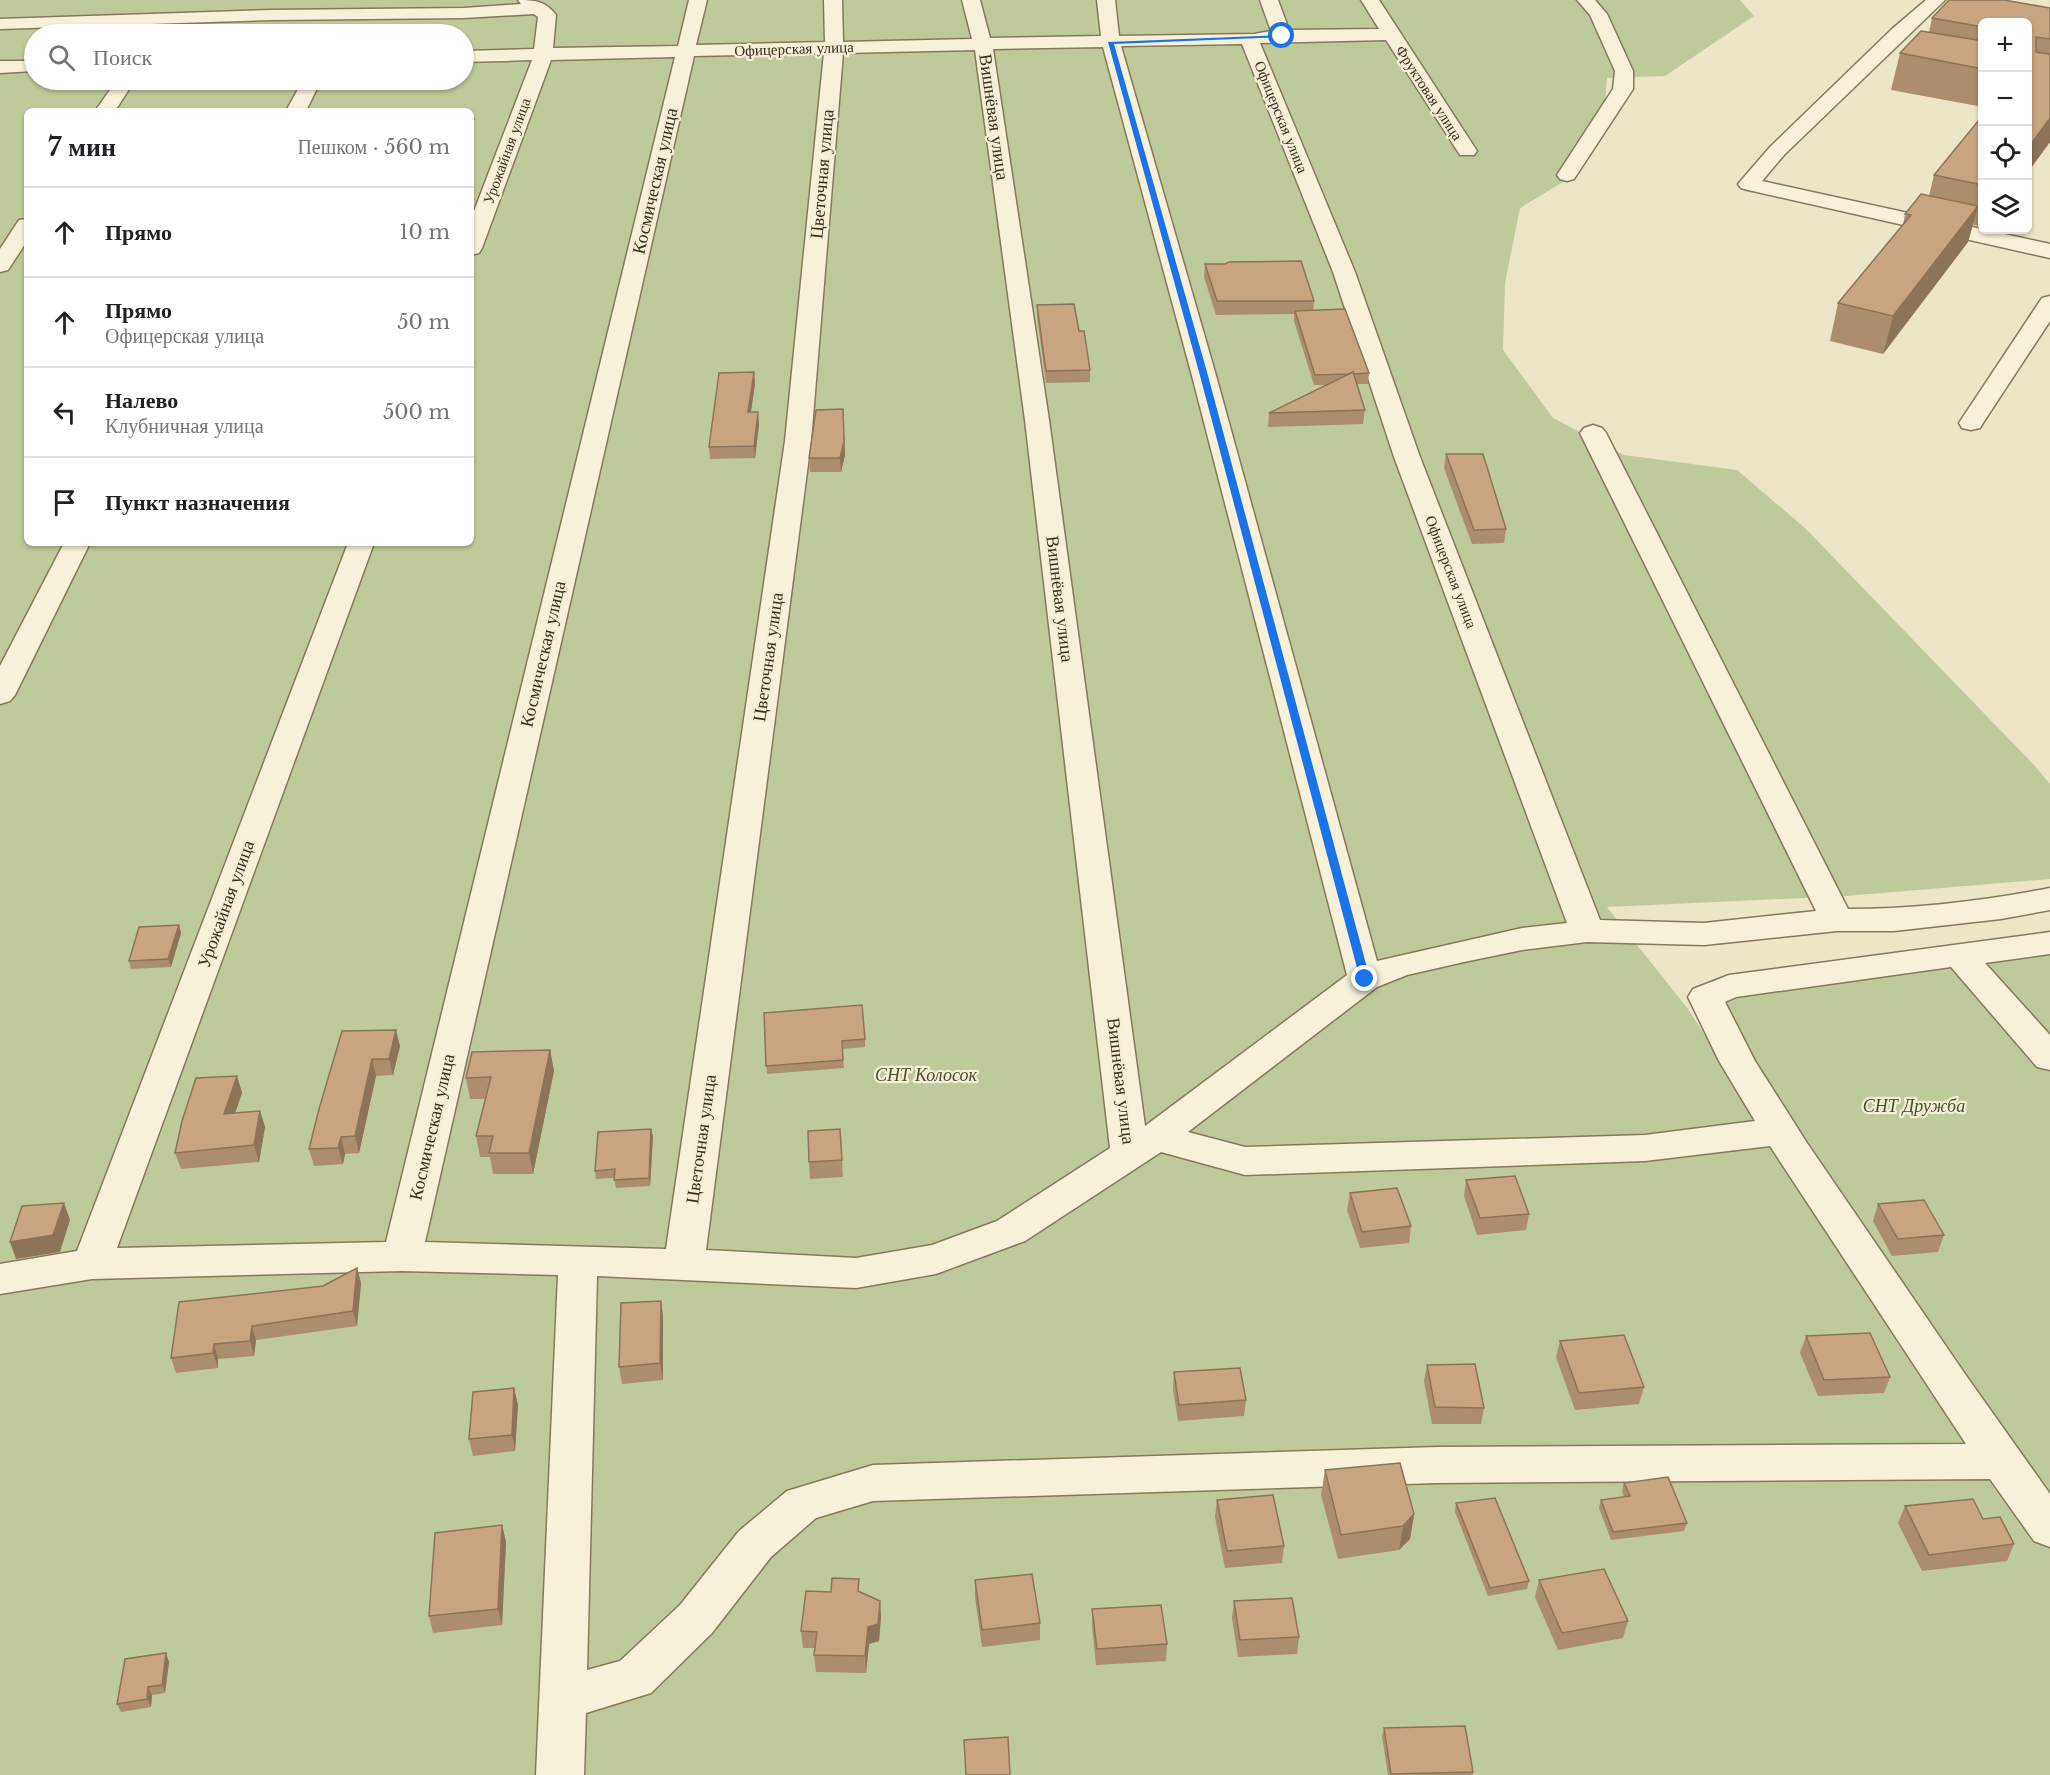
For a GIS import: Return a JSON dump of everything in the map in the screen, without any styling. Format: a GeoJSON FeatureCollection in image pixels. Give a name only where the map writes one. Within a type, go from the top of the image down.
{"type":"FeatureCollection","features":[{"type":"Feature","properties":{"kind":"street","name":"Космическая улица"},"geometry":{"type":"LineString","coordinates":[[402,1256],[698,0]]}},
{"type":"Feature","properties":{"kind":"street","name":"Цветочная улица"},"geometry":{"type":"LineString","coordinates":[[684,1264],[798,441],[834,48],[833,0]]}},
{"type":"Feature","properties":{"kind":"street","name":"Вишнёвая улица"},"geometry":{"type":"LineString","coordinates":[[971,0],[983,45],[1143,1145]]}},
{"type":"Feature","properties":{"kind":"street"},"geometry":{"type":"LineString","coordinates":[[1106,0],[1111,42],[1203,372],[1365,979]]}},
{"type":"Feature","properties":{"kind":"street"},"geometry":{"type":"LineString","coordinates":[[1269,0],[1282,36]]}},
{"type":"Feature","properties":{"kind":"street","name":"Фруктовая улица"},"geometry":{"type":"LineString","coordinates":[[1370,0],[1467,151]]}},
{"type":"Feature","properties":{"kind":"street"},"geometry":{"type":"LineString","coordinates":[[1568,175],[1623,89],[1624,71],[1599,15],[1586,0]]}},
{"type":"Feature","properties":{"kind":"street"},"geometry":{"type":"LineString","coordinates":[[1936,0],[1898,33],[1777,152],[1748,184],[2050,251]]}},
{"type":"Feature","properties":{"kind":"street"},"geometry":{"type":"LineString","coordinates":[[0,24],[272,15],[464,13],[532,4]]}},
{"type":"Feature","properties":{"kind":"street","name":"Урожайная улица"},"geometry":{"type":"LineString","coordinates":[[474,240],[543,55],[547,15],[532,4]]}},
{"type":"Feature","properties":{"kind":"street"},"geometry":{"type":"LineString","coordinates":[[1249,38],[1391,34]]}},
{"type":"Feature","properties":{"kind":"street","name":"Офицерская улица"},"geometry":{"type":"LineString","coordinates":[[474,56],[1249,38],[1344,272],[1407,457],[1587,931]]}},
{"type":"Feature","properties":{"kind":"street"},"geometry":{"type":"LineString","coordinates":[[1879,53],[1900,57]]}},
{"type":"Feature","properties":{"kind":"street"},"geometry":{"type":"LineString","coordinates":[[0,67],[24,66]]}},
{"type":"Feature","properties":{"kind":"street"},"geometry":{"type":"LineString","coordinates":[[107,108],[119,90]]}},
{"type":"Feature","properties":{"kind":"street"},"geometry":{"type":"LineString","coordinates":[[298,108],[307,90]]}},
{"type":"Feature","properties":{"kind":"street"},"geometry":{"type":"LineString","coordinates":[[0,265],[24,229]]}},
{"type":"Feature","properties":{"kind":"street"},"geometry":{"type":"LineString","coordinates":[[1971,423],[2050,303]]}},
{"type":"Feature","properties":{"kind":"street"},"geometry":{"type":"LineString","coordinates":[[1593,433],[1837,920]]}},
{"type":"Feature","properties":{"kind":"street"},"geometry":{"type":"LineString","coordinates":[[0,694],[75,546]]}},
{"type":"Feature","properties":{"kind":"street","name":"Урожайная улица"},"geometry":{"type":"LineString","coordinates":[[92,1264],[360,546]]}},
{"type":"Feature","properties":{"kind":"street"},"geometry":{"type":"LineString","coordinates":[[0,1279],[92,1264],[402,1256],[578,1263],[684,1264],[856,1273],[936,1259],[1011,1231],[1143,1145],[1365,979],[1398,966],[1522,939],[1587,931],[1657,935],[1704,934],[1837,920],[1906,918],[2001,908],[2050,899]]}},
{"type":"Feature","properties":{"kind":"street"},"geometry":{"type":"LineString","coordinates":[[2050,943],[1729,986],[1705,997],[1720,1031],[1780,1131],[2001,1461],[2050,1528]]}},
{"type":"Feature","properties":{"kind":"street"},"geometry":{"type":"LineString","coordinates":[[1960,956],[2050,1058]]}},
{"type":"Feature","properties":{"kind":"street"},"geometry":{"type":"LineString","coordinates":[[1143,1145],[1245,1161],[1645,1148],[1780,1131]]}},
{"type":"Feature","properties":{"kind":"street"},"geometry":{"type":"LineString","coordinates":[[560,1775],[578,1263]]}},
{"type":"Feature","properties":{"kind":"street"},"geometry":{"type":"LineString","coordinates":[[563,1698],[634,1678],[696,1619],[755,1544],[802,1504],[873,1483],[1437,1465],[2001,1461]]}},
{"type":"Feature","properties":{"kind":"green space","name":"СНТ Колосок"},"geometry":{"type":"Polygon","coordinates":[[[0,0],[1740,0],[1754,16],[1665,76],[1607,78],[1603,131],[1573,176],[1520,208],[1505,283],[1503,350],[1553,418],[1624,455],[1737,470],[1805,528],[2050,784],[2050,879],[1846,896],[1607,907],[1688,1009],[1768,1133],[1708,992],[2050,953],[2050,1775],[0,1775],[0,0]]]}},
{"type":"Feature","properties":{"kind":"building"},"geometry":{"type":"Polygon","coordinates":[[[1949,0],[2004,0],[2050,8],[2050,39],[2036,37],[2036,52],[2050,54],[2050,118],[2032,143],[2032,18],[1978,18],[1978,26],[1932,18],[1949,0]]]}},
{"type":"Feature","properties":{"kind":"building"},"geometry":{"type":"Polygon","coordinates":[[[1921,31],[1978,40],[1978,68],[1900,53],[1921,31]]]}},
{"type":"Feature","properties":{"kind":"building"},"geometry":{"type":"Polygon","coordinates":[[[1978,121],[1978,184],[1934,175],[1978,121]]]}},
{"type":"Feature","properties":{"kind":"building"},"geometry":{"type":"Polygon","coordinates":[[[1921,194],[1978,206],[1893,316],[1838,303],[1911,215],[1905,214],[1921,194]]]}},
{"type":"Feature","properties":{"kind":"building"},"geometry":{"type":"Polygon","coordinates":[[[1301,261],[1314,301],[1217,301],[1205,264],[1229,262],[1301,261]]]}},
{"type":"Feature","properties":{"kind":"building"},"geometry":{"type":"Polygon","coordinates":[[[1074,304],[1079,331],[1084,331],[1090,370],[1046,371],[1037,305],[1074,304]]]}},
{"type":"Feature","properties":{"kind":"building"},"geometry":{"type":"Polygon","coordinates":[[[1345,309],[1369,373],[1315,375],[1295,311],[1345,309]]]}},
{"type":"Feature","properties":{"kind":"building"},"geometry":{"type":"Polygon","coordinates":[[[754,372],[748,412],[758,412],[754,446],[709,447],[719,373],[754,372]]]}},
{"type":"Feature","properties":{"kind":"building"},"geometry":{"type":"Polygon","coordinates":[[[1353,372],[1365,410],[1269,413],[1353,372]]]}},
{"type":"Feature","properties":{"kind":"building"},"geometry":{"type":"Polygon","coordinates":[[[843,409],[844,441],[840,458],[809,458],[816,410],[843,409]]]}},
{"type":"Feature","properties":{"kind":"building"},"geometry":{"type":"Polygon","coordinates":[[[1446,454],[1483,454],[1506,529],[1474,530],[1446,454]]]}},
{"type":"Feature","properties":{"kind":"building"},"geometry":{"type":"Polygon","coordinates":[[[179,925],[168,959],[129,961],[139,927],[179,925]]]}},
{"type":"Feature","properties":{"kind":"building"},"geometry":{"type":"Polygon","coordinates":[[[862,1005],[865,1039],[842,1041],[843,1060],[766,1066],[764,1013],[862,1005]]]}},
{"type":"Feature","properties":{"kind":"building"},"geometry":{"type":"Polygon","coordinates":[[[396,1030],[389,1059],[372,1059],[355,1136],[341,1137],[338,1148],[309,1149],[342,1031],[396,1030]]]}},
{"type":"Feature","properties":{"kind":"building"},"geometry":{"type":"Polygon","coordinates":[[[550,1050],[529,1153],[489,1153],[493,1136],[476,1136],[491,1077],[466,1078],[472,1052],[550,1050]]]}},
{"type":"Feature","properties":{"kind":"building"},"geometry":{"type":"Polygon","coordinates":[[[237,1076],[224,1114],[260,1111],[254,1145],[175,1153],[182,1121],[196,1078],[237,1076]]]}},
{"type":"Feature","properties":{"kind":"building"},"geometry":{"type":"Polygon","coordinates":[[[651,1129],[649,1178],[614,1180],[615,1169],[595,1171],[598,1132],[651,1129]]]}},
{"type":"Feature","properties":{"kind":"building"},"geometry":{"type":"Polygon","coordinates":[[[840,1129],[842,1160],[809,1162],[808,1131],[840,1129]]]}},
{"type":"Feature","properties":{"kind":"building"},"geometry":{"type":"Polygon","coordinates":[[[1515,1176],[1529,1214],[1480,1218],[1466,1180],[1515,1176]]]}},
{"type":"Feature","properties":{"kind":"building"},"geometry":{"type":"Polygon","coordinates":[[[1397,1188],[1411,1226],[1362,1232],[1350,1193],[1397,1188]]]}},
{"type":"Feature","properties":{"kind":"building"},"geometry":{"type":"Polygon","coordinates":[[[1924,1200],[1944,1235],[1898,1239],[1878,1204],[1924,1200]]]}},
{"type":"Feature","properties":{"kind":"building"},"geometry":{"type":"Polygon","coordinates":[[[64,1203],[53,1235],[10,1242],[22,1206],[64,1203]]]}},
{"type":"Feature","properties":{"kind":"building"},"geometry":{"type":"Polygon","coordinates":[[[357,1268],[353,1311],[252,1326],[250,1341],[214,1344],[213,1353],[171,1358],[179,1302],[323,1286],[357,1268]]]}},
{"type":"Feature","properties":{"kind":"building"},"geometry":{"type":"Polygon","coordinates":[[[661,1301],[660,1363],[619,1367],[621,1303],[661,1301]]]}},
{"type":"Feature","properties":{"kind":"building"},"geometry":{"type":"Polygon","coordinates":[[[1870,1333],[1890,1377],[1824,1380],[1806,1336],[1870,1333]]]}},
{"type":"Feature","properties":{"kind":"building"},"geometry":{"type":"Polygon","coordinates":[[[1624,1335],[1644,1387],[1579,1393],[1560,1341],[1624,1335]]]}},
{"type":"Feature","properties":{"kind":"building"},"geometry":{"type":"Polygon","coordinates":[[[1475,1364],[1484,1408],[1435,1407],[1427,1365],[1475,1364]]]}},
{"type":"Feature","properties":{"kind":"building"},"geometry":{"type":"Polygon","coordinates":[[[1240,1368],[1246,1400],[1179,1405],[1174,1372],[1240,1368]]]}},
{"type":"Feature","properties":{"kind":"building"},"geometry":{"type":"Polygon","coordinates":[[[514,1388],[512,1435],[469,1439],[473,1392],[514,1388]]]}},
{"type":"Feature","properties":{"kind":"building"},"geometry":{"type":"Polygon","coordinates":[[[1400,1463],[1414,1514],[1403,1526],[1341,1535],[1325,1470],[1400,1463]]]}},
{"type":"Feature","properties":{"kind":"building"},"geometry":{"type":"Polygon","coordinates":[[[1668,1477],[1687,1523],[1613,1532],[1601,1500],[1630,1496],[1624,1483],[1668,1477]]]}},
{"type":"Feature","properties":{"kind":"building"},"geometry":{"type":"Polygon","coordinates":[[[1273,1495],[1284,1546],[1227,1551],[1217,1500],[1273,1495]]]}},
{"type":"Feature","properties":{"kind":"building"},"geometry":{"type":"Polygon","coordinates":[[[1495,1498],[1529,1581],[1490,1588],[1456,1503],[1495,1498]]]}},
{"type":"Feature","properties":{"kind":"building"},"geometry":{"type":"Polygon","coordinates":[[[1973,1499],[1983,1519],[2000,1517],[2014,1544],[1929,1555],[1905,1506],[1973,1499]]]}},
{"type":"Feature","properties":{"kind":"building"},"geometry":{"type":"Polygon","coordinates":[[[502,1525],[498,1609],[429,1616],[435,1533],[502,1525]]]}},
{"type":"Feature","properties":{"kind":"building"},"geometry":{"type":"Polygon","coordinates":[[[1604,1569],[1628,1621],[1562,1633],[1539,1580],[1604,1569]]]}},
{"type":"Feature","properties":{"kind":"building"},"geometry":{"type":"Polygon","coordinates":[[[1032,1574],[1040,1623],[982,1630],[975,1580],[1032,1574]]]}},
{"type":"Feature","properties":{"kind":"building"},"geometry":{"type":"Polygon","coordinates":[[[832,1578],[859,1579],[858,1591],[880,1601],[878,1624],[868,1627],[865,1656],[814,1655],[817,1632],[801,1631],[806,1591],[831,1592],[832,1578]]]}},
{"type":"Feature","properties":{"kind":"building"},"geometry":{"type":"Polygon","coordinates":[[[1292,1598],[1299,1637],[1240,1640],[1234,1601],[1292,1598]]]}},
{"type":"Feature","properties":{"kind":"building"},"geometry":{"type":"Polygon","coordinates":[[[1161,1605],[1167,1644],[1097,1649],[1092,1609],[1161,1605]]]}},
{"type":"Feature","properties":{"kind":"building"},"geometry":{"type":"Polygon","coordinates":[[[166,1653],[162,1685],[148,1687],[147,1699],[117,1704],[125,1659],[166,1653]]]}},
{"type":"Feature","properties":{"kind":"building"},"geometry":{"type":"Polygon","coordinates":[[[1465,1726],[1473,1772],[1391,1774],[1384,1728],[1465,1726]]]}},
{"type":"Feature","properties":{"kind":"building"},"geometry":{"type":"Polygon","coordinates":[[[1008,1737],[1010,1775],[966,1775],[964,1740],[1008,1737]]]}},
{"type":"Feature","properties":{"kind":"route"},"geometry":{"type":"LineString","coordinates":[[1282,36],[1111,42],[1203,372],[1365,979]]}},
{"type":"Feature","properties":{"kind":"park label","name":"СНТ Дружба"},"geometry":{"type":"Point","coordinates":[1914,1106]}}]}
